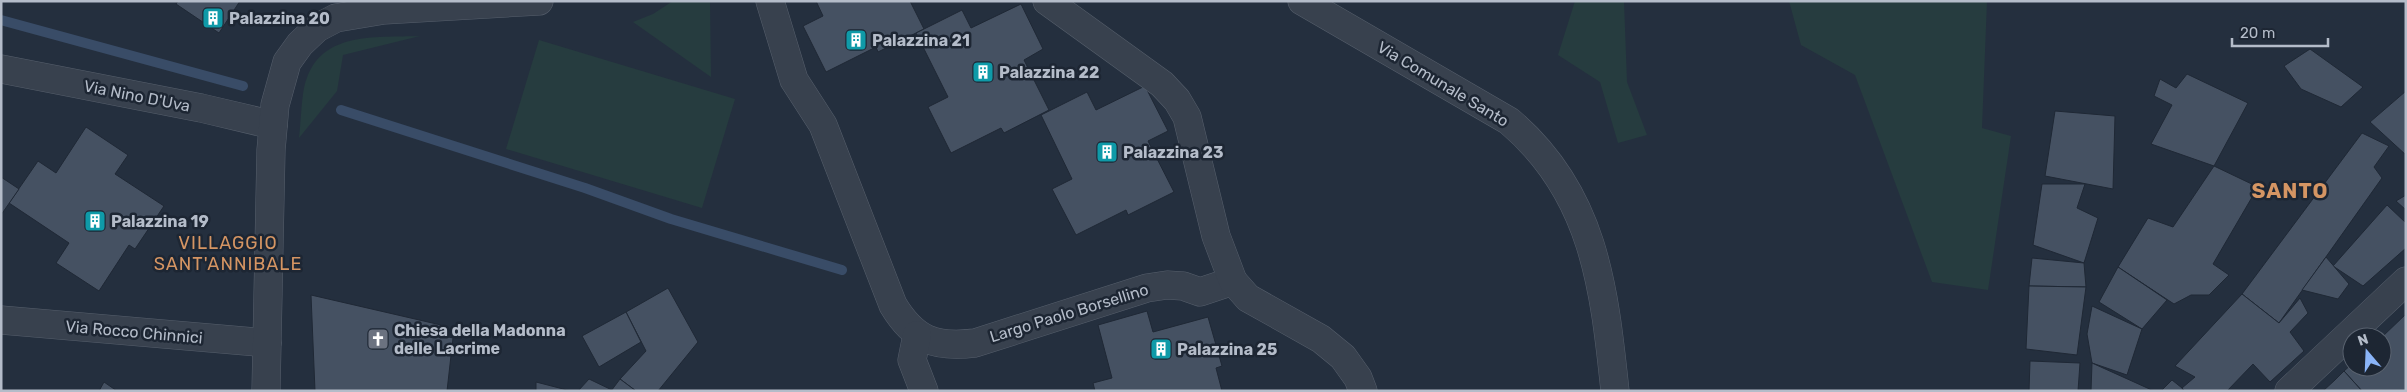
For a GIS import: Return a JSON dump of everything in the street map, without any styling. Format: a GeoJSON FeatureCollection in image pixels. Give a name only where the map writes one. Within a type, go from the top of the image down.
{"type":"FeatureCollection","features":[{"type":"Feature","properties":{"kind":"street"},"geometry":{"type":"LineString","coordinates":[[266,391],[273,125],[275,106],[287,62],[300,44],[317,28],[336,18],[384,10],[539,1]]}},
{"type":"Feature","properties":{"kind":"street","name":"Largo Paolo Borsellino"},"geometry":{"type":"LineString","coordinates":[[770,1],[794,80],[823,125],[893,305],[904,324],[917,335],[935,343],[956,345],[975,343],[1147,288],[1167,285],[1183,286],[1200,292],[1233,281]]}},
{"type":"Feature","properties":{"kind":"street"},"geometry":{"type":"LineString","coordinates":[[1047,1],[1162,84],[1177,100],[1187,117],[1216,236],[1233,281],[1248,298],[1321,339],[1342,357],[1358,378],[1363,391]]}},
{"type":"Feature","properties":{"kind":"street","name":"Via Comunale Santo"},"geometry":{"type":"LineString","coordinates":[[1302,1],[1508,121],[1531,140],[1567,190],[1594,254],[1604,296],[1615,391]]}},
{"type":"Feature","properties":{"kind":"street","name":"Via Nino D'Uva"},"geometry":{"type":"LineString","coordinates":[[1,69],[201,108],[273,125]]}},
{"type":"Feature","properties":{"kind":"street"},"geometry":{"type":"LineString","coordinates":[[2290,391],[2406,281]]}},
{"type":"Feature","properties":{"kind":"street","name":"Via Rocco Chinnici"},"geometry":{"type":"LineString","coordinates":[[1,320],[267,343]]}},
{"type":"Feature","properties":{"kind":"street"},"geometry":{"type":"LineString","coordinates":[[917,335],[912,360],[924,391]]}},
{"type":"Feature","properties":{"kind":"green space"},"geometry":{"type":"Polygon","coordinates":[[[673,1],[710,1],[711,77],[633,22],[653,14],[673,1]]]}},
{"type":"Feature","properties":{"kind":"green space"},"geometry":{"type":"Polygon","coordinates":[[[1575,1],[1624,1],[1627,82],[1647,135],[1618,143],[1600,82],[1558,55],[1575,1]]]}},
{"type":"Feature","properties":{"kind":"green space"},"geometry":{"type":"Polygon","coordinates":[[[1789,1],[1987,1],[1982,128],[2011,136],[1988,290],[1932,282],[1855,75],[1801,45],[1789,1]]]}},
{"type":"Feature","properties":{"kind":"green space"},"geometry":{"type":"Polygon","coordinates":[[[420,36],[343,55],[337,91],[299,138],[304,88],[311,69],[321,56],[334,47],[350,41],[367,38],[420,36]]]}},
{"type":"Feature","properties":{"kind":"green space"},"geometry":{"type":"Polygon","coordinates":[[[539,40],[735,99],[702,208],[506,149],[539,40]]]}},
{"type":"Feature","properties":{"kind":"building","name":"Palazzina 20"},"geometry":{"type":"Polygon","coordinates":[[[178,1],[240,1],[219,33],[176,4],[178,1]]]}},
{"type":"Feature","properties":{"kind":"building","name":"Palazzina 21"},"geometry":{"type":"Polygon","coordinates":[[[816,1],[910,1],[924,29],[878,52],[876,47],[826,72],[803,26],[823,16],[816,1]]]}},
{"type":"Feature","properties":{"kind":"building","name":"Palazzina 22"},"geometry":{"type":"Polygon","coordinates":[[[1021,4],[1043,49],[1024,60],[1049,110],[1004,133],[1001,128],[951,153],[928,107],[948,97],[916,33],[962,10],[971,28],[1021,4]]]}},
{"type":"Feature","properties":{"kind":"building"},"geometry":{"type":"Polygon","coordinates":[[[2310,49],[2363,87],[2341,107],[2301,89],[2284,66],[2310,49]]]}},
{"type":"Feature","properties":{"kind":"building"},"geometry":{"type":"Polygon","coordinates":[[[2187,74],[2248,103],[2214,166],[2151,144],[2172,105],[2154,96],[2160,79],[2176,88],[2187,74]]]}},
{"type":"Feature","properties":{"kind":"building","name":"Palazzina 23"},"geometry":{"type":"Polygon","coordinates":[[[1145,86],[1168,131],[1148,141],[1174,192],[1128,215],[1126,210],[1076,235],[1052,189],[1072,179],[1041,115],[1087,92],[1096,110],[1145,86]]]}},
{"type":"Feature","properties":{"kind":"building"},"geometry":{"type":"Polygon","coordinates":[[[2406,91],[2406,155],[2370,122],[2406,91]]]}},
{"type":"Feature","properties":{"kind":"building"},"geometry":{"type":"Polygon","coordinates":[[[2055,111],[2115,116],[2113,189],[2045,176],[2055,111]]]}},
{"type":"Feature","properties":{"kind":"building","name":"Palazzina 19"},"geometry":{"type":"Polygon","coordinates":[[[86,127],[128,155],[115,174],[164,206],[135,249],[129,245],[99,291],[56,263],[69,243],[9,203],[38,161],[56,173],[86,127]]]}},
{"type":"Feature","properties":{"kind":"building"},"geometry":{"type":"Polygon","coordinates":[[[2362,133],[2389,146],[2374,167],[2382,178],[2279,323],[2242,294],[2362,133]]]}},
{"type":"Feature","properties":{"kind":"building"},"geometry":{"type":"Polygon","coordinates":[[[2214,166],[2258,187],[2213,264],[2229,275],[2209,295],[2191,295],[2174,304],[2118,267],[2148,218],[2173,227],[2214,166]]]}},
{"type":"Feature","properties":{"kind":"building"},"geometry":{"type":"Polygon","coordinates":[[[1,177],[19,189],[1,215],[1,177]]]}},
{"type":"Feature","properties":{"kind":"building"},"geometry":{"type":"Polygon","coordinates":[[[2042,184],[2085,184],[2077,208],[2098,218],[2084,263],[2033,245],[2042,184]]]}},
{"type":"Feature","properties":{"kind":"building"},"geometry":{"type":"Polygon","coordinates":[[[2406,195],[2406,210],[2396,201],[2406,195]]]}},
{"type":"Feature","properties":{"kind":"building"},"geometry":{"type":"Polygon","coordinates":[[[2387,205],[2406,223],[2406,248],[2363,286],[2333,266],[2387,205]]]}},
{"type":"Feature","properties":{"kind":"building"},"geometry":{"type":"Polygon","coordinates":[[[2326,257],[2349,284],[2338,299],[2302,290],[2326,257]]]}},
{"type":"Feature","properties":{"kind":"building"},"geometry":{"type":"Polygon","coordinates":[[[2032,258],[2084,263],[2086,287],[2029,286],[2032,258]]]}},
{"type":"Feature","properties":{"kind":"building"},"geometry":{"type":"Polygon","coordinates":[[[2118,267],[2167,300],[2142,329],[2099,302],[2118,267]]]}},
{"type":"Feature","properties":{"kind":"building"},"geometry":{"type":"Polygon","coordinates":[[[2029,286],[2086,287],[2077,355],[2026,349],[2029,286]]]}},
{"type":"Feature","properties":{"kind":"building"},"geometry":{"type":"Polygon","coordinates":[[[668,288],[698,342],[658,391],[636,391],[620,379],[646,351],[626,312],[668,288]]]}},
{"type":"Feature","properties":{"kind":"building"},"geometry":{"type":"Polygon","coordinates":[[[2242,294],[2279,323],[2300,298],[2308,313],[2290,332],[2304,351],[2270,382],[2253,364],[2227,391],[2184,391],[2182,388],[2195,377],[2175,366],[2242,294]]]}},
{"type":"Feature","properties":{"kind":"building"},"geometry":{"type":"Polygon","coordinates":[[[311,295],[441,325],[440,335],[453,338],[447,391],[315,391],[311,295]]]}},
{"type":"Feature","properties":{"kind":"building"},"geometry":{"type":"Polygon","coordinates":[[[2092,306],[2142,329],[2127,375],[2092,363],[2087,334],[2092,306]]]}},
{"type":"Feature","properties":{"kind":"building","name":"Palazzina 25"},"geometry":{"type":"Polygon","coordinates":[[[1147,311],[1153,332],[1208,317],[1222,366],[1216,368],[1222,391],[1095,391],[1093,383],[1112,378],[1098,325],[1147,311]]]}},
{"type":"Feature","properties":{"kind":"building"},"geometry":{"type":"Polygon","coordinates":[[[626,312],[641,342],[599,367],[582,336],[626,312]]]}},
{"type":"Feature","properties":{"kind":"building"},"geometry":{"type":"Polygon","coordinates":[[[2406,314],[2406,391],[2362,391],[2349,377],[2392,377],[2392,327],[2406,314]]]}},
{"type":"Feature","properties":{"kind":"building"},"geometry":{"type":"Polygon","coordinates":[[[2030,361],[2080,363],[2078,391],[2029,391],[2030,361]]]}},
{"type":"Feature","properties":{"kind":"building"},"geometry":{"type":"Polygon","coordinates":[[[2092,363],[2154,391],[2091,391],[2092,363]]]}},
{"type":"Feature","properties":{"kind":"building"},"geometry":{"type":"Polygon","coordinates":[[[2342,373],[2342,377],[2349,377],[2362,391],[2323,391],[2342,373]]]}},
{"type":"Feature","properties":{"kind":"building"},"geometry":{"type":"Polygon","coordinates":[[[589,379],[612,390],[578,391],[589,379]]]}},
{"type":"Feature","properties":{"kind":"building"},"geometry":{"type":"Polygon","coordinates":[[[620,379],[636,391],[611,391],[620,379]]]}},
{"type":"Feature","properties":{"kind":"building"},"geometry":{"type":"Polygon","coordinates":[[[2172,380],[2182,388],[2184,391],[2161,391],[2172,380]]]}},
{"type":"Feature","properties":{"kind":"building"},"geometry":{"type":"Polygon","coordinates":[[[104,382],[117,391],[99,391],[104,382]]]}},
{"type":"Feature","properties":{"kind":"building"},"geometry":{"type":"Polygon","coordinates":[[[536,382],[571,391],[536,391],[536,382]]]}},
{"type":"Feature","properties":{"kind":"waterway"},"geometry":{"type":"LineString","coordinates":[[1,20],[243,86]]}},
{"type":"Feature","properties":{"kind":"waterway"},"geometry":{"type":"LineString","coordinates":[[341,110],[585,188],[671,219],[842,270]]}},
{"type":"Feature","properties":{"kind":"place","name":"Palazzina 20"},"geometry":{"type":"Point","coordinates":[213,18]}},
{"type":"Feature","properties":{"kind":"place","name":"Palazzina 21"},"geometry":{"type":"Point","coordinates":[856,40]}},
{"type":"Feature","properties":{"kind":"place","name":"Palazzina 22"},"geometry":{"type":"Point","coordinates":[983,72]}},
{"type":"Feature","properties":{"kind":"place","name":"Palazzina 23"},"geometry":{"type":"Point","coordinates":[1107,152]}},
{"type":"Feature","properties":{"kind":"place","name":"Palazzina 19"},"geometry":{"type":"Point","coordinates":[95,221]}},
{"type":"Feature","properties":{"kind":"place","name":"Chiesa della Madonna delle Lacrime"},"geometry":{"type":"Point","coordinates":[378,339]}},
{"type":"Feature","properties":{"kind":"place","name":"Palazzina 25"},"geometry":{"type":"Point","coordinates":[1161,349]}},
{"type":"Feature","properties":{"kind":"district","name":"SANTO"},"geometry":{"type":"Point","coordinates":[2290,190]}},
{"type":"Feature","properties":{"kind":"district","name":"VILLAGGIO SANT'ANNIBALE"},"geometry":{"type":"Point","coordinates":[228,253]}}]}
